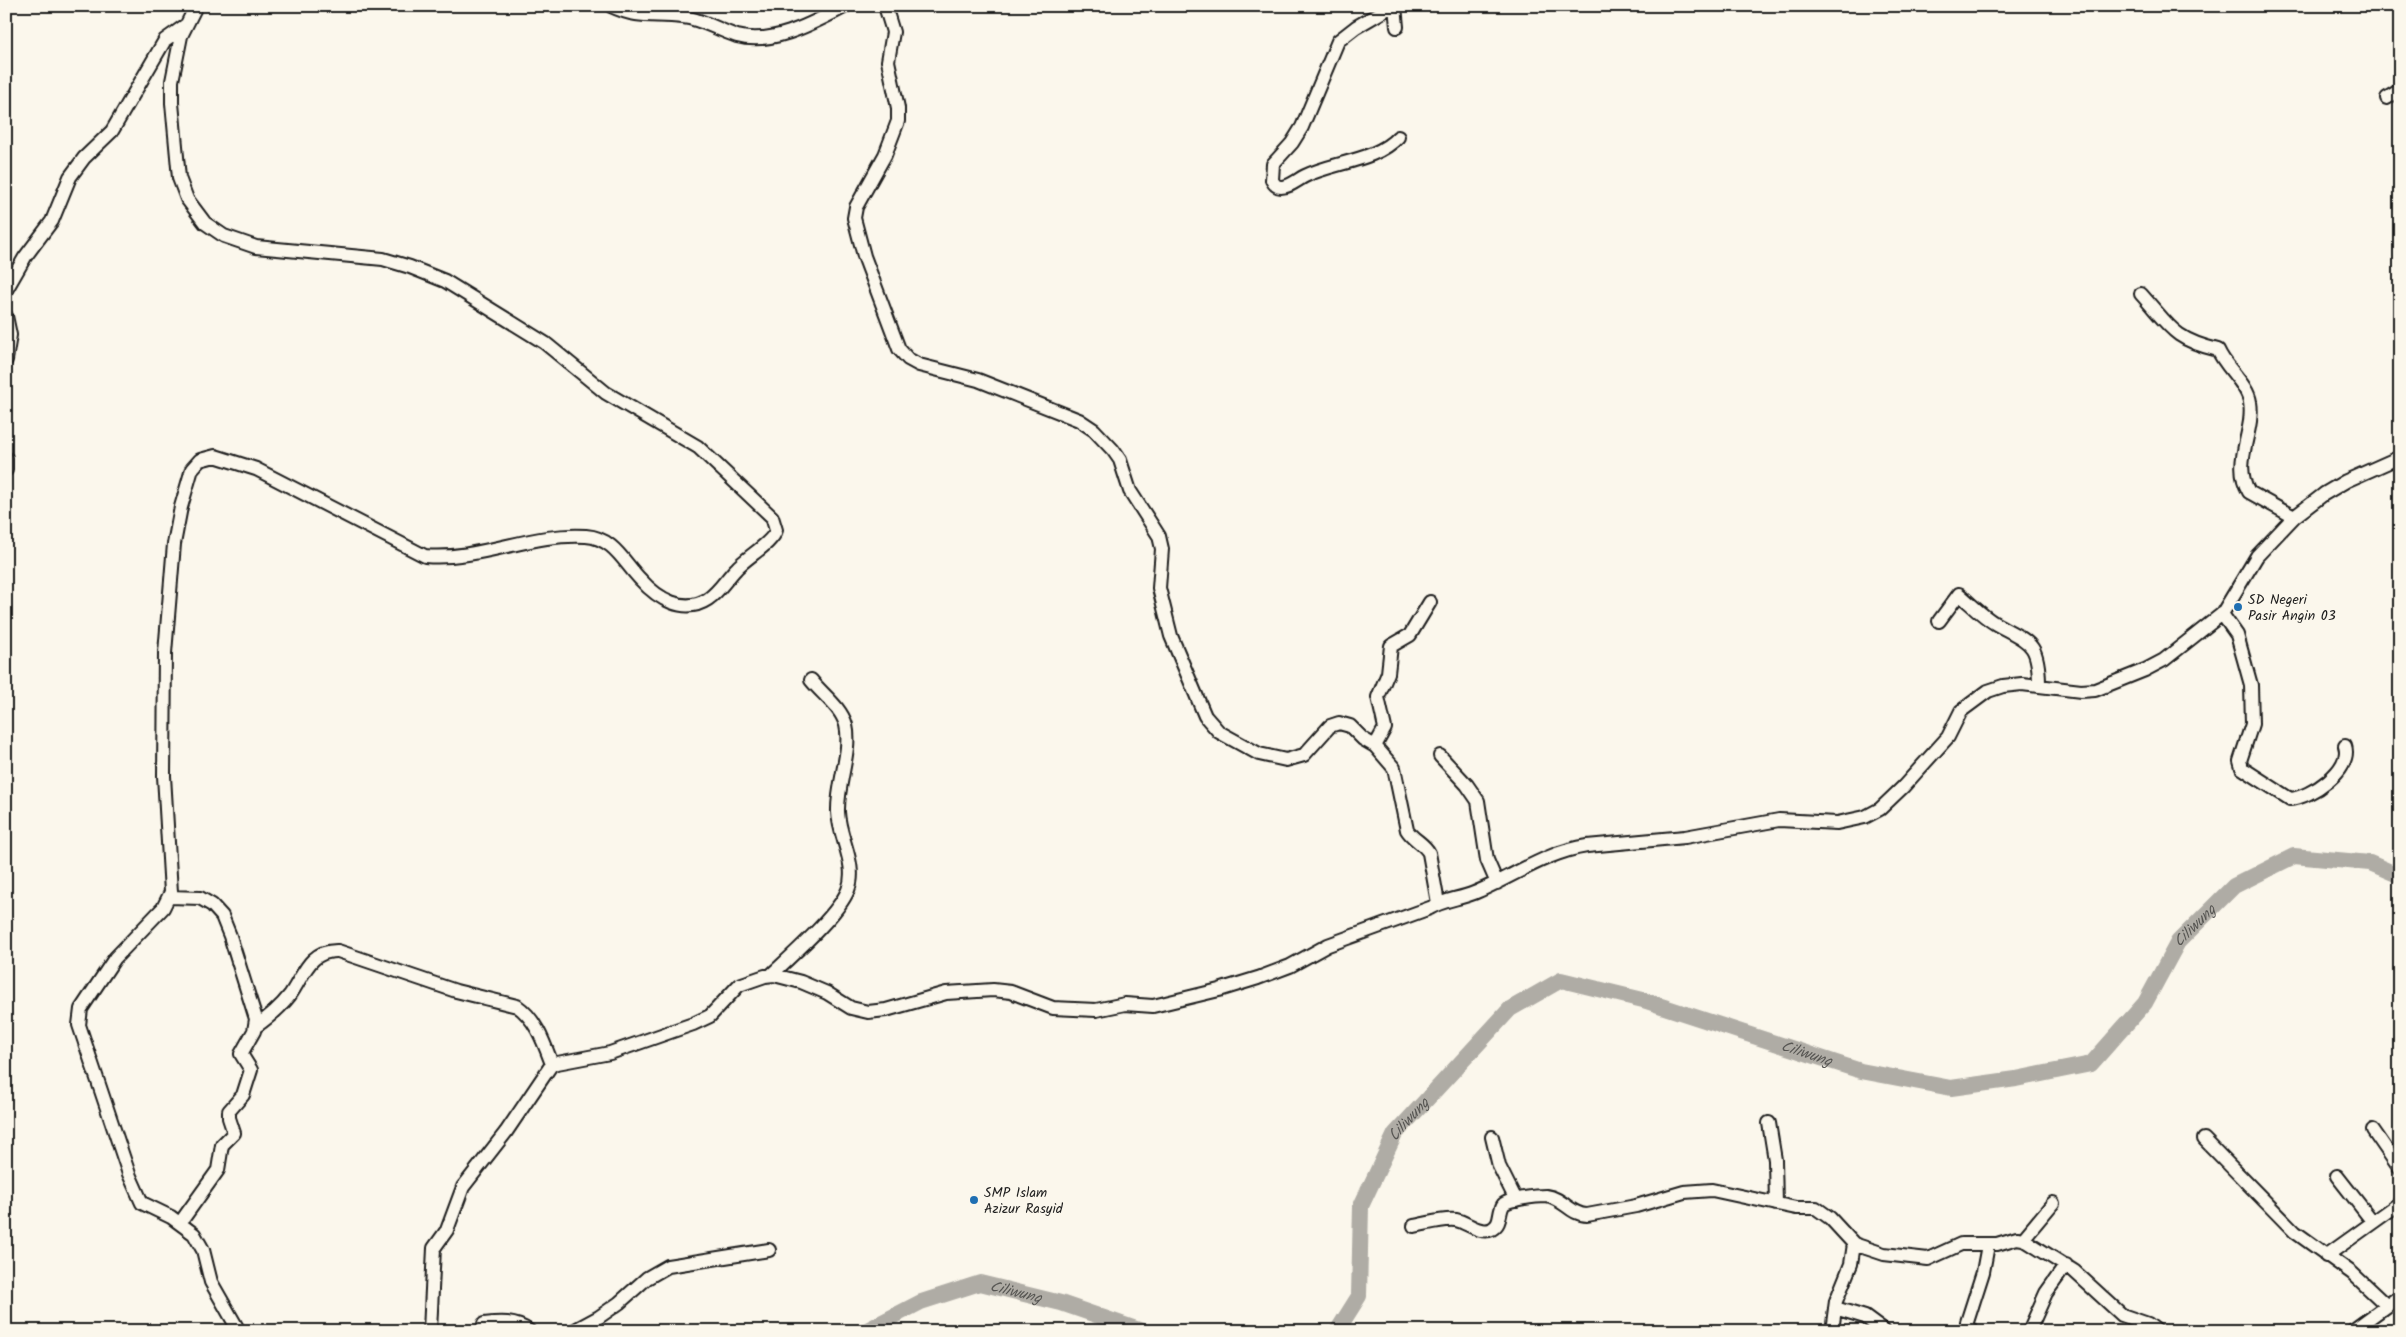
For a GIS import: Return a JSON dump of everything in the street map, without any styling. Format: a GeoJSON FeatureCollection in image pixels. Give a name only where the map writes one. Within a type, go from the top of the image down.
{"type":"FeatureCollection","features":[{"type":"Feature","properties":{"kind":"street"},"geometry":{"type":"LineString","coordinates":[[611,6],[635,15],[688,18],[734,35],[755,38],[790,30],[846,6]]}},
{"type":"Feature","properties":{"kind":"street"},"geometry":{"type":"LineString","coordinates":[[885,6],[892,26],[893,38],[888,61],[898,108],[898,121],[885,155],[856,207],[854,218],[862,250],[899,350],[908,359],[919,365],[978,380],[1082,422],[1113,450],[1120,460],[1130,490],[1159,536],[1162,549],[1159,588],[1171,636],[1205,716],[1219,732],[1259,754],[1286,760],[1304,755],[1327,728],[1334,724],[1350,726],[1362,739],[1376,746],[1394,768],[1407,830],[1411,837],[1425,847],[1429,853],[1438,903]]}},
{"type":"Feature","properties":{"kind":"street"},"geometry":{"type":"LineString","coordinates":[[1397,27],[1394,6],[1356,27],[1338,41],[1302,127],[1292,143],[1273,164],[1272,180],[1276,186],[1282,187],[1305,176],[1377,151],[1393,143],[1398,138]]}},
{"type":"Feature","properties":{"kind":"street"},"geometry":{"type":"LineString","coordinates":[[6,290],[25,257],[52,221],[70,177],[84,158],[112,131],[165,40],[185,27],[194,10]]}},
{"type":"Feature","properties":{"kind":"street"},"geometry":{"type":"LineString","coordinates":[[194,10],[181,36],[174,72],[172,103],[179,178],[187,199],[205,223],[224,236],[256,247],[383,259],[410,266],[445,281],[545,343],[606,393],[698,447],[772,517],[776,530],[772,539],[742,562],[712,596],[700,604],[681,605],[656,594],[640,580],[624,558],[601,539],[588,536],[567,536],[450,557],[424,556],[256,469],[215,456],[200,460],[192,469],[181,507],[169,590],[163,736],[165,806],[172,886],[170,897],[156,917],[115,958],[81,1009],[79,1025],[128,1174],[138,1197],[142,1203],[180,1223],[197,1238],[203,1250],[211,1282],[239,1331]]}},
{"type":"Feature","properties":{"kind":"street"},"geometry":{"type":"LineString","coordinates":[[2387,98],[2400,90]]}},
{"type":"Feature","properties":{"kind":"street"},"geometry":{"type":"LineString","coordinates":[[2141,294],[2172,331],[2195,344],[2218,350],[2223,362],[2250,400],[2251,415],[2242,458],[2245,486],[2249,492],[2294,518]]}},
{"type":"Feature","properties":{"kind":"street"},"geometry":{"type":"LineString","coordinates":[[6,316],[10,336],[6,360]]}},
{"type":"Feature","properties":{"kind":"street"},"geometry":{"type":"LineString","coordinates":[[771,975],[808,984],[850,1008],[868,1012],[886,1010],[946,993],[993,990],[1011,992],[1053,1008],[1096,1010],[1125,1004],[1153,1006],[1227,988],[1290,966],[1328,945],[1358,936],[1438,903],[1458,899],[1497,883],[1545,858],[1581,847],[1685,837],[1779,820],[1831,824],[1858,820],[1880,809],[1903,788],[1948,737],[1958,715],[1988,691],[2003,686],[2039,685],[2088,691],[2129,677],[2171,656],[2222,614],[2257,556],[2294,518],[2324,494],[2346,481],[2400,457]]}},
{"type":"Feature","properties":{"kind":"street"},"geometry":{"type":"LineString","coordinates":[[6,458],[6,470]]}},
{"type":"Feature","properties":{"kind":"street"},"geometry":{"type":"LineString","coordinates":[[1939,621],[1959,594],[1994,623],[2022,636],[2039,662],[2039,685]]}},
{"type":"Feature","properties":{"kind":"street"},"geometry":{"type":"LineString","coordinates":[[1376,746],[1385,728],[1378,697],[1388,673],[1391,646],[1410,635],[1430,602]]}},
{"type":"Feature","properties":{"kind":"street"},"geometry":{"type":"LineString","coordinates":[[2222,614],[2237,636],[2251,685],[2252,724],[2240,761],[2242,768],[2290,799],[2298,799],[2315,789],[2342,768],[2346,760],[2345,746]]}},
{"type":"Feature","properties":{"kind":"street"},"geometry":{"type":"LineString","coordinates":[[430,1331],[434,1248],[447,1230],[462,1187],[506,1132],[552,1064],[610,1053],[693,1024],[710,1016],[739,985],[771,975],[830,916],[845,897],[850,884],[850,863],[838,814],[839,783],[847,749],[847,728],[841,714],[811,680]]}},
{"type":"Feature","properties":{"kind":"street"},"geometry":{"type":"LineString","coordinates":[[1440,756],[1478,801],[1487,860],[1497,883]]}},
{"type":"Feature","properties":{"kind":"street"},"geometry":{"type":"LineString","coordinates":[[170,897],[200,898],[212,905],[222,916],[254,1010],[255,1027]]}},
{"type":"Feature","properties":{"kind":"street"},"geometry":{"type":"LineString","coordinates":[[180,1223],[218,1170],[222,1145],[234,1133],[229,1114],[232,1107],[243,1095],[250,1078],[251,1070],[241,1054],[255,1027],[269,1017],[290,995],[301,975],[315,957],[329,951],[338,951],[456,991],[517,1006],[523,1010],[541,1034],[552,1064]]}},
{"type":"Feature","properties":{"kind":"street"},"geometry":{"type":"LineString","coordinates":[[1768,1123],[1775,1160],[1776,1204]]}},
{"type":"Feature","properties":{"kind":"street"},"geometry":{"type":"LineString","coordinates":[[2373,1130],[2400,1169]]}},
{"type":"Feature","properties":{"kind":"street"},"geometry":{"type":"LineString","coordinates":[[1492,1137],[1499,1166],[1516,1200]]}},
{"type":"Feature","properties":{"kind":"street"},"geometry":{"type":"LineString","coordinates":[[2204,1139],[2287,1225],[2326,1256],[2352,1273],[2386,1305]]}},
{"type":"Feature","properties":{"kind":"street"},"geometry":{"type":"LineString","coordinates":[[2337,1176],[2372,1222]]}},
{"type":"Feature","properties":{"kind":"street"},"geometry":{"type":"LineString","coordinates":[[1414,1226],[1457,1220],[1484,1230],[1490,1230],[1499,1222],[1504,1204],[1534,1197],[1553,1198],[1574,1212],[1583,1215],[1636,1206],[1698,1190],[1725,1191],[1776,1204],[1821,1210],[1854,1244],[1869,1250],[1924,1259],[1933,1258],[1961,1244],[2003,1243],[2017,1238],[2023,1239],[2066,1265],[2086,1280],[2122,1315],[2148,1324],[2157,1331]]}},
{"type":"Feature","properties":{"kind":"street"},"geometry":{"type":"LineString","coordinates":[[2023,1239],[2053,1203]]}},
{"type":"Feature","properties":{"kind":"street"},"geometry":{"type":"LineString","coordinates":[[2326,1256],[2400,1203]]}},
{"type":"Feature","properties":{"kind":"street"},"geometry":{"type":"LineString","coordinates":[[1832,1331],[1839,1292],[1852,1264],[1854,1244]]}},
{"type":"Feature","properties":{"kind":"street"},"geometry":{"type":"LineString","coordinates":[[1972,1330],[1967,1329],[1967,1322],[1983,1272],[1988,1244]]}},
{"type":"Feature","properties":{"kind":"street"},"geometry":{"type":"LineString","coordinates":[[573,1331],[606,1312],[647,1278],[668,1266],[769,1250]]}},
{"type":"Feature","properties":{"kind":"street"},"geometry":{"type":"LineString","coordinates":[[2028,1331],[2046,1293],[2066,1265]]}},
{"type":"Feature","properties":{"kind":"street"},"geometry":{"type":"LineString","coordinates":[[2352,1331],[2400,1296]]}},
{"type":"Feature","properties":{"kind":"street"},"geometry":{"type":"LineString","coordinates":[[1835,1308],[1865,1316],[1884,1331]]}},
{"type":"Feature","properties":{"kind":"street"},"geometry":{"type":"LineString","coordinates":[[484,1324],[506,1322],[516,1324],[529,1331]]}},
{"type":"Feature","properties":{"kind":"waterway","name":"Ciliwung"},"geometry":{"type":"LineString","coordinates":[[1337,1331],[1359,1296],[1361,1206],[1395,1134],[1510,1009],[1561,980],[1643,1000],[1861,1071],[1951,1088],[2016,1079],[2091,1064],[2145,1003],[2178,942],[2234,886],[2294,856],[2370,863],[2400,876]]}},
{"type":"Feature","properties":{"kind":"waterway","name":"Ciliwung"},"geometry":{"type":"LineString","coordinates":[[865,1331],[921,1302],[980,1283],[1061,1303],[1142,1331]]}},
{"type":"Feature","properties":{"kind":"place","name":"SD Negeri Pasir Angin 03"},"geometry":{"type":"Point","coordinates":[2238,607]}},
{"type":"Feature","properties":{"kind":"place","name":"SMP Islam Azizur Rasyid"},"geometry":{"type":"Point","coordinates":[974,1200]}}]}
